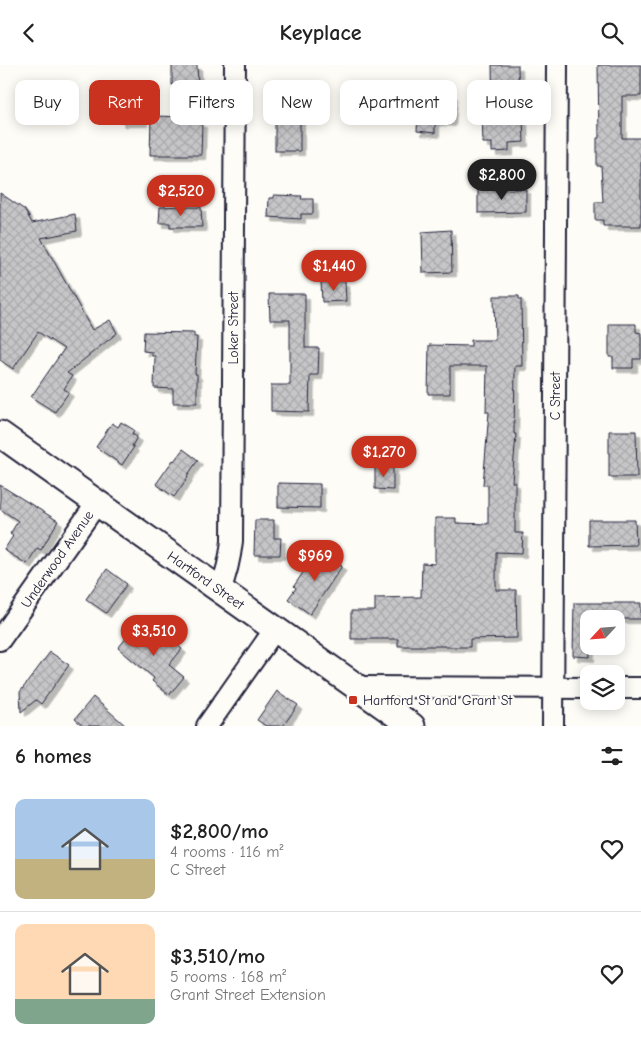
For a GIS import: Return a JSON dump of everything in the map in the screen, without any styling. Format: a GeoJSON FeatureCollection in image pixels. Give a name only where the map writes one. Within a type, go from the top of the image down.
{"type":"FeatureCollection","features":[{"type":"Feature","properties":{"kind":"main road","name":"Hartford Street"},"geometry":{"type":"LineString","coordinates":[[0,434],[412,726]]}},
{"type":"Feature","properties":{"kind":"street","name":"Loker Street"},"geometry":{"type":"LineString","coordinates":[[220,590],[227,574],[232,541],[235,65]]}},
{"type":"Feature","properties":{"kind":"street","name":"C Street"},"geometry":{"type":"LineString","coordinates":[[553,726],[557,65]]}},
{"type":"Feature","properties":{"kind":"street","name":"Underwood Avenue"},"geometry":{"type":"LineString","coordinates":[[0,640],[97,503]]}},
{"type":"Feature","properties":{"kind":"street"},"geometry":{"type":"LineString","coordinates":[[207,726],[275,629]]}},
{"type":"Feature","properties":{"kind":"street"},"geometry":{"type":"LineString","coordinates":[[358,687],[580,688]]}},
{"type":"Feature","properties":{"kind":"street"},"geometry":{"type":"LineString","coordinates":[[625,688],[641,688]]}},
{"type":"Feature","properties":{"kind":"building"},"geometry":{"type":"Polygon","coordinates":[[[172,65],[197,65],[198,80],[172,80],[172,65]]]}},
{"type":"Feature","properties":{"kind":"building"},"geometry":{"type":"Polygon","coordinates":[[[492,65],[518,65],[518,80],[492,80],[492,65]]]}},
{"type":"Feature","properties":{"kind":"building"},"geometry":{"type":"Polygon","coordinates":[[[598,65],[641,65],[641,96],[622,96],[622,138],[641,138],[641,226],[603,226],[603,220],[595,220],[595,202],[603,202],[601,166],[597,166],[597,138],[599,138],[598,65]]]}},
{"type":"Feature","properties":{"kind":"building"},"geometry":{"type":"Polygon","coordinates":[[[160,116],[170,116],[170,125],[202,125],[201,155],[150,155],[151,125],[160,125],[160,116]]]}},
{"type":"Feature","properties":{"kind":"building"},"geometry":{"type":"Polygon","coordinates":[[[275,125],[300,125],[300,151],[275,151],[275,125]]]}},
{"type":"Feature","properties":{"kind":"building"},"geometry":{"type":"Polygon","coordinates":[[[417,125],[435,125],[435,133],[417,131],[417,125]]]}},
{"type":"Feature","properties":{"kind":"building"},"geometry":{"type":"Polygon","coordinates":[[[482,125],[523,125],[524,142],[509,143],[509,151],[492,152],[492,143],[483,143],[482,125]]]}},
{"type":"Feature","properties":{"kind":"building"},"geometry":{"type":"Polygon","coordinates":[[[478,189],[526,189],[526,212],[478,213],[478,189]]]}},
{"type":"Feature","properties":{"kind":"building"},"geometry":{"type":"Polygon","coordinates":[[[0,193],[25,210],[32,223],[75,214],[77,231],[41,238],[92,330],[110,320],[117,333],[67,373],[72,376],[64,389],[69,392],[55,412],[31,397],[64,349],[38,332],[13,369],[0,360],[0,193]]]}},
{"type":"Feature","properties":{"kind":"building"},"geometry":{"type":"Polygon","coordinates":[[[274,195],[302,196],[301,199],[313,199],[313,214],[301,214],[301,219],[268,217],[269,198],[274,198],[274,195]]]}},
{"type":"Feature","properties":{"kind":"building"},"geometry":{"type":"Polygon","coordinates":[[[160,207],[201,207],[202,227],[170,227],[170,223],[159,223],[160,207]]]}},
{"type":"Feature","properties":{"kind":"building"},"geometry":{"type":"Polygon","coordinates":[[[451,230],[452,272],[423,273],[422,232],[451,230]]]}},
{"type":"Feature","properties":{"kind":"building"},"geometry":{"type":"Polygon","coordinates":[[[345,281],[346,301],[322,302],[321,282],[345,281]]]}},
{"type":"Feature","properties":{"kind":"building"},"geometry":{"type":"Polygon","coordinates":[[[269,294],[305,294],[305,348],[319,348],[318,375],[310,375],[309,412],[271,411],[271,385],[290,385],[290,320],[270,320],[269,294]]]}},
{"type":"Feature","properties":{"kind":"building"},"geometry":{"type":"Polygon","coordinates":[[[494,296],[519,296],[519,299],[521,299],[522,366],[515,366],[514,434],[516,434],[512,482],[515,482],[515,533],[523,533],[522,553],[496,552],[496,590],[516,590],[517,638],[470,639],[470,647],[398,646],[398,639],[351,639],[351,611],[375,611],[375,598],[421,597],[422,563],[435,564],[435,518],[456,518],[456,523],[488,524],[488,485],[483,485],[489,412],[486,412],[487,366],[450,366],[450,394],[428,394],[429,345],[471,346],[471,340],[495,340],[494,296]]]}},
{"type":"Feature","properties":{"kind":"building"},"geometry":{"type":"Polygon","coordinates":[[[609,324],[636,324],[636,332],[641,333],[641,359],[633,359],[633,368],[613,368],[613,357],[609,357],[609,324]]]}},
{"type":"Feature","properties":{"kind":"building"},"geometry":{"type":"Polygon","coordinates":[[[144,332],[194,333],[194,337],[197,337],[195,374],[197,374],[197,403],[173,403],[173,389],[154,388],[155,356],[152,356],[152,352],[143,351],[144,332]]]}},
{"type":"Feature","properties":{"kind":"building"},"geometry":{"type":"Polygon","coordinates":[[[121,422],[134,430],[132,434],[137,437],[132,446],[134,447],[122,465],[96,447],[112,423],[118,427],[121,422]]]}},
{"type":"Feature","properties":{"kind":"building"},"geometry":{"type":"Polygon","coordinates":[[[609,431],[636,431],[637,477],[609,477],[609,431]]]}},
{"type":"Feature","properties":{"kind":"building"},"geometry":{"type":"Polygon","coordinates":[[[183,449],[198,460],[174,497],[156,484],[183,449]]]}},
{"type":"Feature","properties":{"kind":"building"},"geometry":{"type":"Polygon","coordinates":[[[375,467],[393,467],[393,490],[375,489],[375,467]]]}},
{"type":"Feature","properties":{"kind":"building"},"geometry":{"type":"Polygon","coordinates":[[[278,483],[320,484],[320,508],[278,507],[278,483]]]}},
{"type":"Feature","properties":{"kind":"building"},"geometry":{"type":"Polygon","coordinates":[[[0,485],[58,521],[41,550],[37,548],[27,564],[4,550],[13,536],[10,534],[18,521],[0,509],[0,485]]]}},
{"type":"Feature","properties":{"kind":"building"},"geometry":{"type":"Polygon","coordinates":[[[255,520],[274,520],[274,538],[281,538],[280,555],[254,555],[255,520]]]}},
{"type":"Feature","properties":{"kind":"building"},"geometry":{"type":"Polygon","coordinates":[[[589,520],[635,520],[636,545],[589,546],[589,520]]]}},
{"type":"Feature","properties":{"kind":"building"},"geometry":{"type":"Polygon","coordinates":[[[318,550],[342,566],[310,614],[288,599],[296,588],[294,586],[318,550]]]}},
{"type":"Feature","properties":{"kind":"building"},"geometry":{"type":"Polygon","coordinates":[[[107,569],[127,584],[106,613],[86,599],[107,569]]]}},
{"type":"Feature","properties":{"kind":"building"},"geometry":{"type":"Polygon","coordinates":[[[574,603],[641,603],[641,619],[625,619],[625,610],[580,610],[580,655],[590,655],[590,657],[573,656],[574,603]]]}},
{"type":"Feature","properties":{"kind":"building"},"geometry":{"type":"Polygon","coordinates":[[[138,624],[159,641],[164,634],[182,649],[169,665],[184,677],[169,695],[152,681],[154,678],[118,648],[138,624]]]}},
{"type":"Feature","properties":{"kind":"building"},"geometry":{"type":"Polygon","coordinates":[[[50,652],[69,665],[41,704],[36,700],[21,712],[20,692],[50,652]]]}},
{"type":"Feature","properties":{"kind":"building"},"geometry":{"type":"Polygon","coordinates":[[[277,691],[298,705],[283,726],[266,726],[257,720],[277,691]]]}},
{"type":"Feature","properties":{"kind":"building"},"geometry":{"type":"Polygon","coordinates":[[[93,697],[126,726],[83,726],[75,719],[93,697]]]}},
{"type":"Feature","properties":{"kind":"place","name":"Hartford St and Grant St"},"geometry":{"type":"Point","coordinates":[353,700]}}]}
